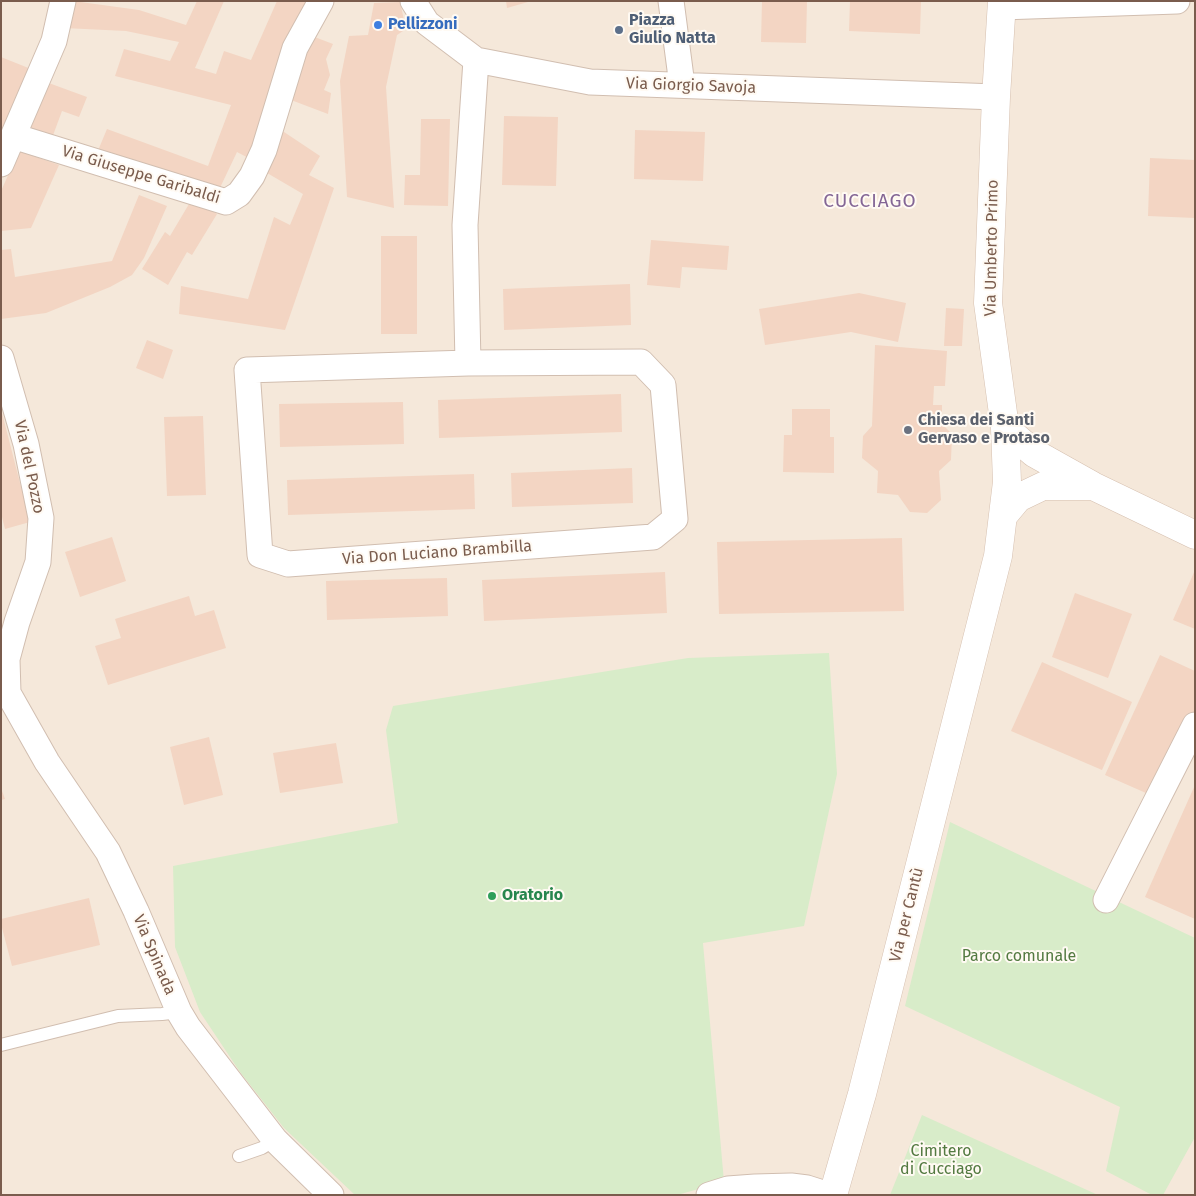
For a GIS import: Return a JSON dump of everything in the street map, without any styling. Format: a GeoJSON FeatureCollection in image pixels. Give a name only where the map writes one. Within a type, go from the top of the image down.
{"type":"FeatureCollection","features":[{"type":"Feature","properties":{"kind":"main road","name":"Via Umberto Primo"},"geometry":{"type":"LineString","coordinates":[[978,635],[998,556],[1007,482],[1005,428],[988,303],[996,97],[1002,4]]}},
{"type":"Feature","properties":{"kind":"main road"},"geometry":{"type":"LineString","coordinates":[[1005,428],[1034,453],[1093,486],[1195,535]]}},
{"type":"Feature","properties":{"kind":"main road"},"geometry":{"type":"LineString","coordinates":[[1003,516],[1018,498],[1042,486],[1093,486]]}},
{"type":"Feature","properties":{"kind":"main road","name":"Via per Cantù"},"geometry":{"type":"LineString","coordinates":[[831,1195],[862,1094],[978,635]]}},
{"type":"Feature","properties":{"kind":"street"},"geometry":{"type":"LineString","coordinates":[[1,164],[54,41],[63,1]]}},
{"type":"Feature","properties":{"kind":"street","name":"Via Giuseppe Garibaldi"},"geometry":{"type":"LineString","coordinates":[[13,136],[226,202],[239,194],[252,176],[264,150],[295,48],[321,1]]}},
{"type":"Feature","properties":{"kind":"street","name":"Via Giorgio Savoja"},"geometry":{"type":"LineString","coordinates":[[413,1],[427,22],[476,60],[590,82],[996,97]]}},
{"type":"Feature","properties":{"kind":"street"},"geometry":{"type":"LineString","coordinates":[[671,1],[682,85]]}},
{"type":"Feature","properties":{"kind":"street","name":"Via Umberto Primo"},"geometry":{"type":"LineString","coordinates":[[1002,4],[1177,1]]}},
{"type":"Feature","properties":{"kind":"street"},"geometry":{"type":"LineString","coordinates":[[468,363],[465,225],[476,60]]}},
{"type":"Feature","properties":{"kind":"street","name":"Via del Pozzo"},"geometry":{"type":"LineString","coordinates":[[1,358],[26,444],[41,518],[38,562],[17,622],[7,659],[5,694]]}},
{"type":"Feature","properties":{"kind":"street","name":"Via Don Luciano Brambilla"},"geometry":{"type":"LineString","coordinates":[[641,362],[663,385],[675,519],[653,537],[288,564],[260,555],[247,370],[468,363],[641,362]]}},
{"type":"Feature","properties":{"kind":"street","name":"Via Spinada"},"geometry":{"type":"LineString","coordinates":[[5,694],[47,762],[108,852],[136,911],[179,1012],[188,1027],[275,1140],[331,1195]]}},
{"type":"Feature","properties":{"kind":"street"},"geometry":{"type":"LineString","coordinates":[[1106,900],[1195,725]]}},
{"type":"Feature","properties":{"kind":"street"},"geometry":{"type":"LineString","coordinates":[[709,1195],[728,1189],[763,1191],[791,1186],[807,1188],[831,1195]]}},
{"type":"Feature","properties":{"kind":"lane"},"geometry":{"type":"LineString","coordinates":[[1,1045],[118,1016],[179,1012]]}},
{"type":"Feature","properties":{"kind":"lane"},"geometry":{"type":"LineString","coordinates":[[239,1156],[262,1148],[275,1140]]}},
{"type":"Feature","properties":{"kind":"shaded area"},"geometry":{"type":"Polygon","coordinates":[[[1,1],[1195,1],[1195,1195],[1,1195],[1,1]]]}},
{"type":"Feature","properties":{"kind":"green space","name":"Oratorio"},"geometry":{"type":"Polygon","coordinates":[[[829,653],[837,774],[804,926],[703,943],[724,1182],[677,1195],[355,1195],[284,1128],[240,1072],[200,1012],[175,947],[173,866],[398,823],[386,730],[393,706],[688,658],[829,653]]]}},
{"type":"Feature","properties":{"kind":"green space","name":"Parco comunale"},"geometry":{"type":"Polygon","coordinates":[[[950,822],[1195,938],[1195,1137],[1163,1195],[1152,1195],[1106,1171],[1120,1107],[905,1006],[950,822]]]}},
{"type":"Feature","properties":{"kind":"green space","name":"Cimitero di Cucciago"},"geometry":{"type":"Polygon","coordinates":[[[922,1115],[1098,1195],[890,1195],[922,1115]]]}},
{"type":"Feature","properties":{"kind":"building"},"geometry":{"type":"Polygon","coordinates":[[[73,1],[139,10],[186,25],[197,1],[224,1],[195,68],[216,74],[224,51],[251,60],[277,1],[308,1],[256,162],[237,152],[217,194],[97,153],[107,129],[208,166],[231,105],[115,76],[124,49],[170,61],[179,42],[126,31],[64,28],[73,1]]]}},
{"type":"Feature","properties":{"kind":"building"},"geometry":{"type":"Polygon","coordinates":[[[506,1],[528,1],[528,2],[507,8],[506,1]]]}},
{"type":"Feature","properties":{"kind":"building"},"geometry":{"type":"Polygon","coordinates":[[[762,1],[807,1],[806,43],[761,42],[762,1]]]}},
{"type":"Feature","properties":{"kind":"building"},"geometry":{"type":"Polygon","coordinates":[[[850,1],[921,1],[920,34],[849,31],[850,1]]]}},
{"type":"Feature","properties":{"kind":"building"},"geometry":{"type":"Polygon","coordinates":[[[400,2],[406,29],[397,35],[386,87],[394,208],[347,197],[340,81],[349,36],[368,35],[374,3],[400,2]]]}},
{"type":"Feature","properties":{"kind":"building"},"geometry":{"type":"Polygon","coordinates":[[[312,36],[333,44],[326,59],[330,75],[324,90],[331,93],[328,114],[291,100],[312,36]]]}},
{"type":"Feature","properties":{"kind":"building"},"geometry":{"type":"Polygon","coordinates":[[[1,57],[31,69],[1,138],[1,57]]]}},
{"type":"Feature","properties":{"kind":"building"},"geometry":{"type":"Polygon","coordinates":[[[46,82],[87,97],[79,117],[62,111],[52,138],[29,129],[46,82]]]}},
{"type":"Feature","properties":{"kind":"building"},"geometry":{"type":"Polygon","coordinates":[[[504,116],[558,117],[556,186],[502,185],[504,116]]]}},
{"type":"Feature","properties":{"kind":"building"},"geometry":{"type":"Polygon","coordinates":[[[421,119],[450,119],[448,206],[404,205],[405,175],[420,175],[421,119]]]}},
{"type":"Feature","properties":{"kind":"building"},"geometry":{"type":"Polygon","coordinates":[[[278,128],[320,156],[309,175],[334,188],[285,330],[179,314],[181,286],[248,299],[274,217],[290,225],[303,194],[262,170],[278,128]]]}},
{"type":"Feature","properties":{"kind":"building"},"geometry":{"type":"Polygon","coordinates":[[[635,130],[705,132],[703,181],[634,179],[635,130]]]}},
{"type":"Feature","properties":{"kind":"building"},"geometry":{"type":"Polygon","coordinates":[[[19,151],[59,165],[31,228],[1,231],[1,191],[19,151]]]}},
{"type":"Feature","properties":{"kind":"building"},"geometry":{"type":"Polygon","coordinates":[[[1150,158],[1195,160],[1195,218],[1148,216],[1150,158]]]}},
{"type":"Feature","properties":{"kind":"building"},"geometry":{"type":"Polygon","coordinates":[[[139,195],[167,206],[144,258],[132,275],[110,287],[46,313],[1,319],[1,250],[11,249],[15,277],[112,261],[139,195]]]}},
{"type":"Feature","properties":{"kind":"building"},"geometry":{"type":"Polygon","coordinates":[[[192,199],[217,214],[192,255],[187,252],[168,285],[142,269],[165,232],[170,236],[192,199]]]}},
{"type":"Feature","properties":{"kind":"building"},"geometry":{"type":"Polygon","coordinates":[[[381,236],[417,236],[417,334],[381,334],[381,236]]]}},
{"type":"Feature","properties":{"kind":"building"},"geometry":{"type":"Polygon","coordinates":[[[651,240],[729,246],[727,270],[682,267],[680,288],[647,285],[651,240]]]}},
{"type":"Feature","properties":{"kind":"building"},"geometry":{"type":"Polygon","coordinates":[[[630,284],[631,325],[504,330],[503,289],[630,284]]]}},
{"type":"Feature","properties":{"kind":"building"},"geometry":{"type":"Polygon","coordinates":[[[859,293],[906,303],[898,342],[851,332],[765,345],[759,309],[859,293]]]}},
{"type":"Feature","properties":{"kind":"building"},"geometry":{"type":"Polygon","coordinates":[[[946,308],[964,309],[962,346],[944,346],[946,308]]]}},
{"type":"Feature","properties":{"kind":"building"},"geometry":{"type":"Polygon","coordinates":[[[147,340],[173,350],[163,379],[136,368],[147,340]]]}},
{"type":"Feature","properties":{"kind":"building","name":"Chiesa dei Santi Gervaso e Protaso"},"geometry":{"type":"Polygon","coordinates":[[[875,345],[947,351],[945,386],[934,386],[933,405],[942,405],[942,424],[952,434],[951,460],[939,471],[941,500],[927,513],[910,512],[898,495],[877,493],[878,471],[862,458],[863,436],[872,426],[875,345]]]}},
{"type":"Feature","properties":{"kind":"building"},"geometry":{"type":"Polygon","coordinates":[[[621,394],[622,432],[439,438],[438,400],[621,394]]]}},
{"type":"Feature","properties":{"kind":"building"},"geometry":{"type":"Polygon","coordinates":[[[403,402],[404,444],[280,447],[279,404],[403,402]]]}},
{"type":"Feature","properties":{"kind":"building"},"geometry":{"type":"Polygon","coordinates":[[[1,409],[30,522],[5,529],[1,513],[1,409]]]}},
{"type":"Feature","properties":{"kind":"building"},"geometry":{"type":"Polygon","coordinates":[[[792,409],[830,409],[830,437],[834,437],[834,473],[783,472],[784,435],[792,435],[792,409]]]}},
{"type":"Feature","properties":{"kind":"building"},"geometry":{"type":"Polygon","coordinates":[[[203,416],[206,495],[167,496],[164,417],[203,416]]]}},
{"type":"Feature","properties":{"kind":"building"},"geometry":{"type":"Polygon","coordinates":[[[632,468],[633,503],[512,507],[511,473],[632,468]]]}},
{"type":"Feature","properties":{"kind":"building"},"geometry":{"type":"Polygon","coordinates":[[[474,474],[475,509],[288,515],[287,480],[474,474]]]}},
{"type":"Feature","properties":{"kind":"building"},"geometry":{"type":"Polygon","coordinates":[[[112,537],[126,581],[80,597],[65,552],[112,537]]]}},
{"type":"Feature","properties":{"kind":"building"},"geometry":{"type":"Polygon","coordinates":[[[902,538],[904,611],[719,614],[717,542],[902,538]]]}},
{"type":"Feature","properties":{"kind":"building"},"geometry":{"type":"Polygon","coordinates":[[[1195,570],[1195,629],[1173,620],[1195,570]]]}},
{"type":"Feature","properties":{"kind":"building"},"geometry":{"type":"Polygon","coordinates":[[[665,572],[667,613],[484,621],[482,580],[665,572]]]}},
{"type":"Feature","properties":{"kind":"building"},"geometry":{"type":"Polygon","coordinates":[[[447,578],[448,616],[327,620],[326,581],[447,578]]]}},
{"type":"Feature","properties":{"kind":"building"},"geometry":{"type":"Polygon","coordinates":[[[1075,593],[1132,614],[1108,678],[1052,657],[1075,593]]]}},
{"type":"Feature","properties":{"kind":"building"},"geometry":{"type":"Polygon","coordinates":[[[189,596],[195,616],[214,610],[226,648],[108,685],[95,646],[121,638],[115,619],[189,596]]]}},
{"type":"Feature","properties":{"kind":"building"},"geometry":{"type":"Polygon","coordinates":[[[1160,655],[1195,671],[1195,709],[1155,797],[1105,775],[1160,655]]]}},
{"type":"Feature","properties":{"kind":"building"},"geometry":{"type":"Polygon","coordinates":[[[1042,662],[1132,702],[1102,770],[1011,731],[1042,662]]]}},
{"type":"Feature","properties":{"kind":"building"},"geometry":{"type":"Polygon","coordinates":[[[209,737],[223,795],[184,805],[170,747],[209,737]]]}},
{"type":"Feature","properties":{"kind":"building"},"geometry":{"type":"Polygon","coordinates":[[[336,743],[343,783],[280,793],[273,753],[336,743]]]}},
{"type":"Feature","properties":{"kind":"building"},"geometry":{"type":"Polygon","coordinates":[[[1195,785],[1195,919],[1145,897],[1195,785]]]}},
{"type":"Feature","properties":{"kind":"building"},"geometry":{"type":"Polygon","coordinates":[[[1,788],[5,799],[1,800],[1,788]]]}},
{"type":"Feature","properties":{"kind":"building"},"geometry":{"type":"Polygon","coordinates":[[[89,898],[100,945],[12,966],[1,919],[89,898]]]}},
{"type":"Feature","properties":{"kind":"place","name":"Pellizzoni"},"geometry":{"type":"Point","coordinates":[378,25]}},
{"type":"Feature","properties":{"kind":"place","name":"Piazza Giulio Natta"},"geometry":{"type":"Point","coordinates":[619,30]}},
{"type":"Feature","properties":{"kind":"place","name":"Chiesa dei Santi Gervaso e Protaso"},"geometry":{"type":"Point","coordinates":[908,430]}},
{"type":"Feature","properties":{"kind":"place","name":"Oratorio"},"geometry":{"type":"Point","coordinates":[492,896]}},
{"type":"Feature","properties":{"kind":"district","name":"CUCCIAGO"},"geometry":{"type":"Point","coordinates":[870,202]}}]}
